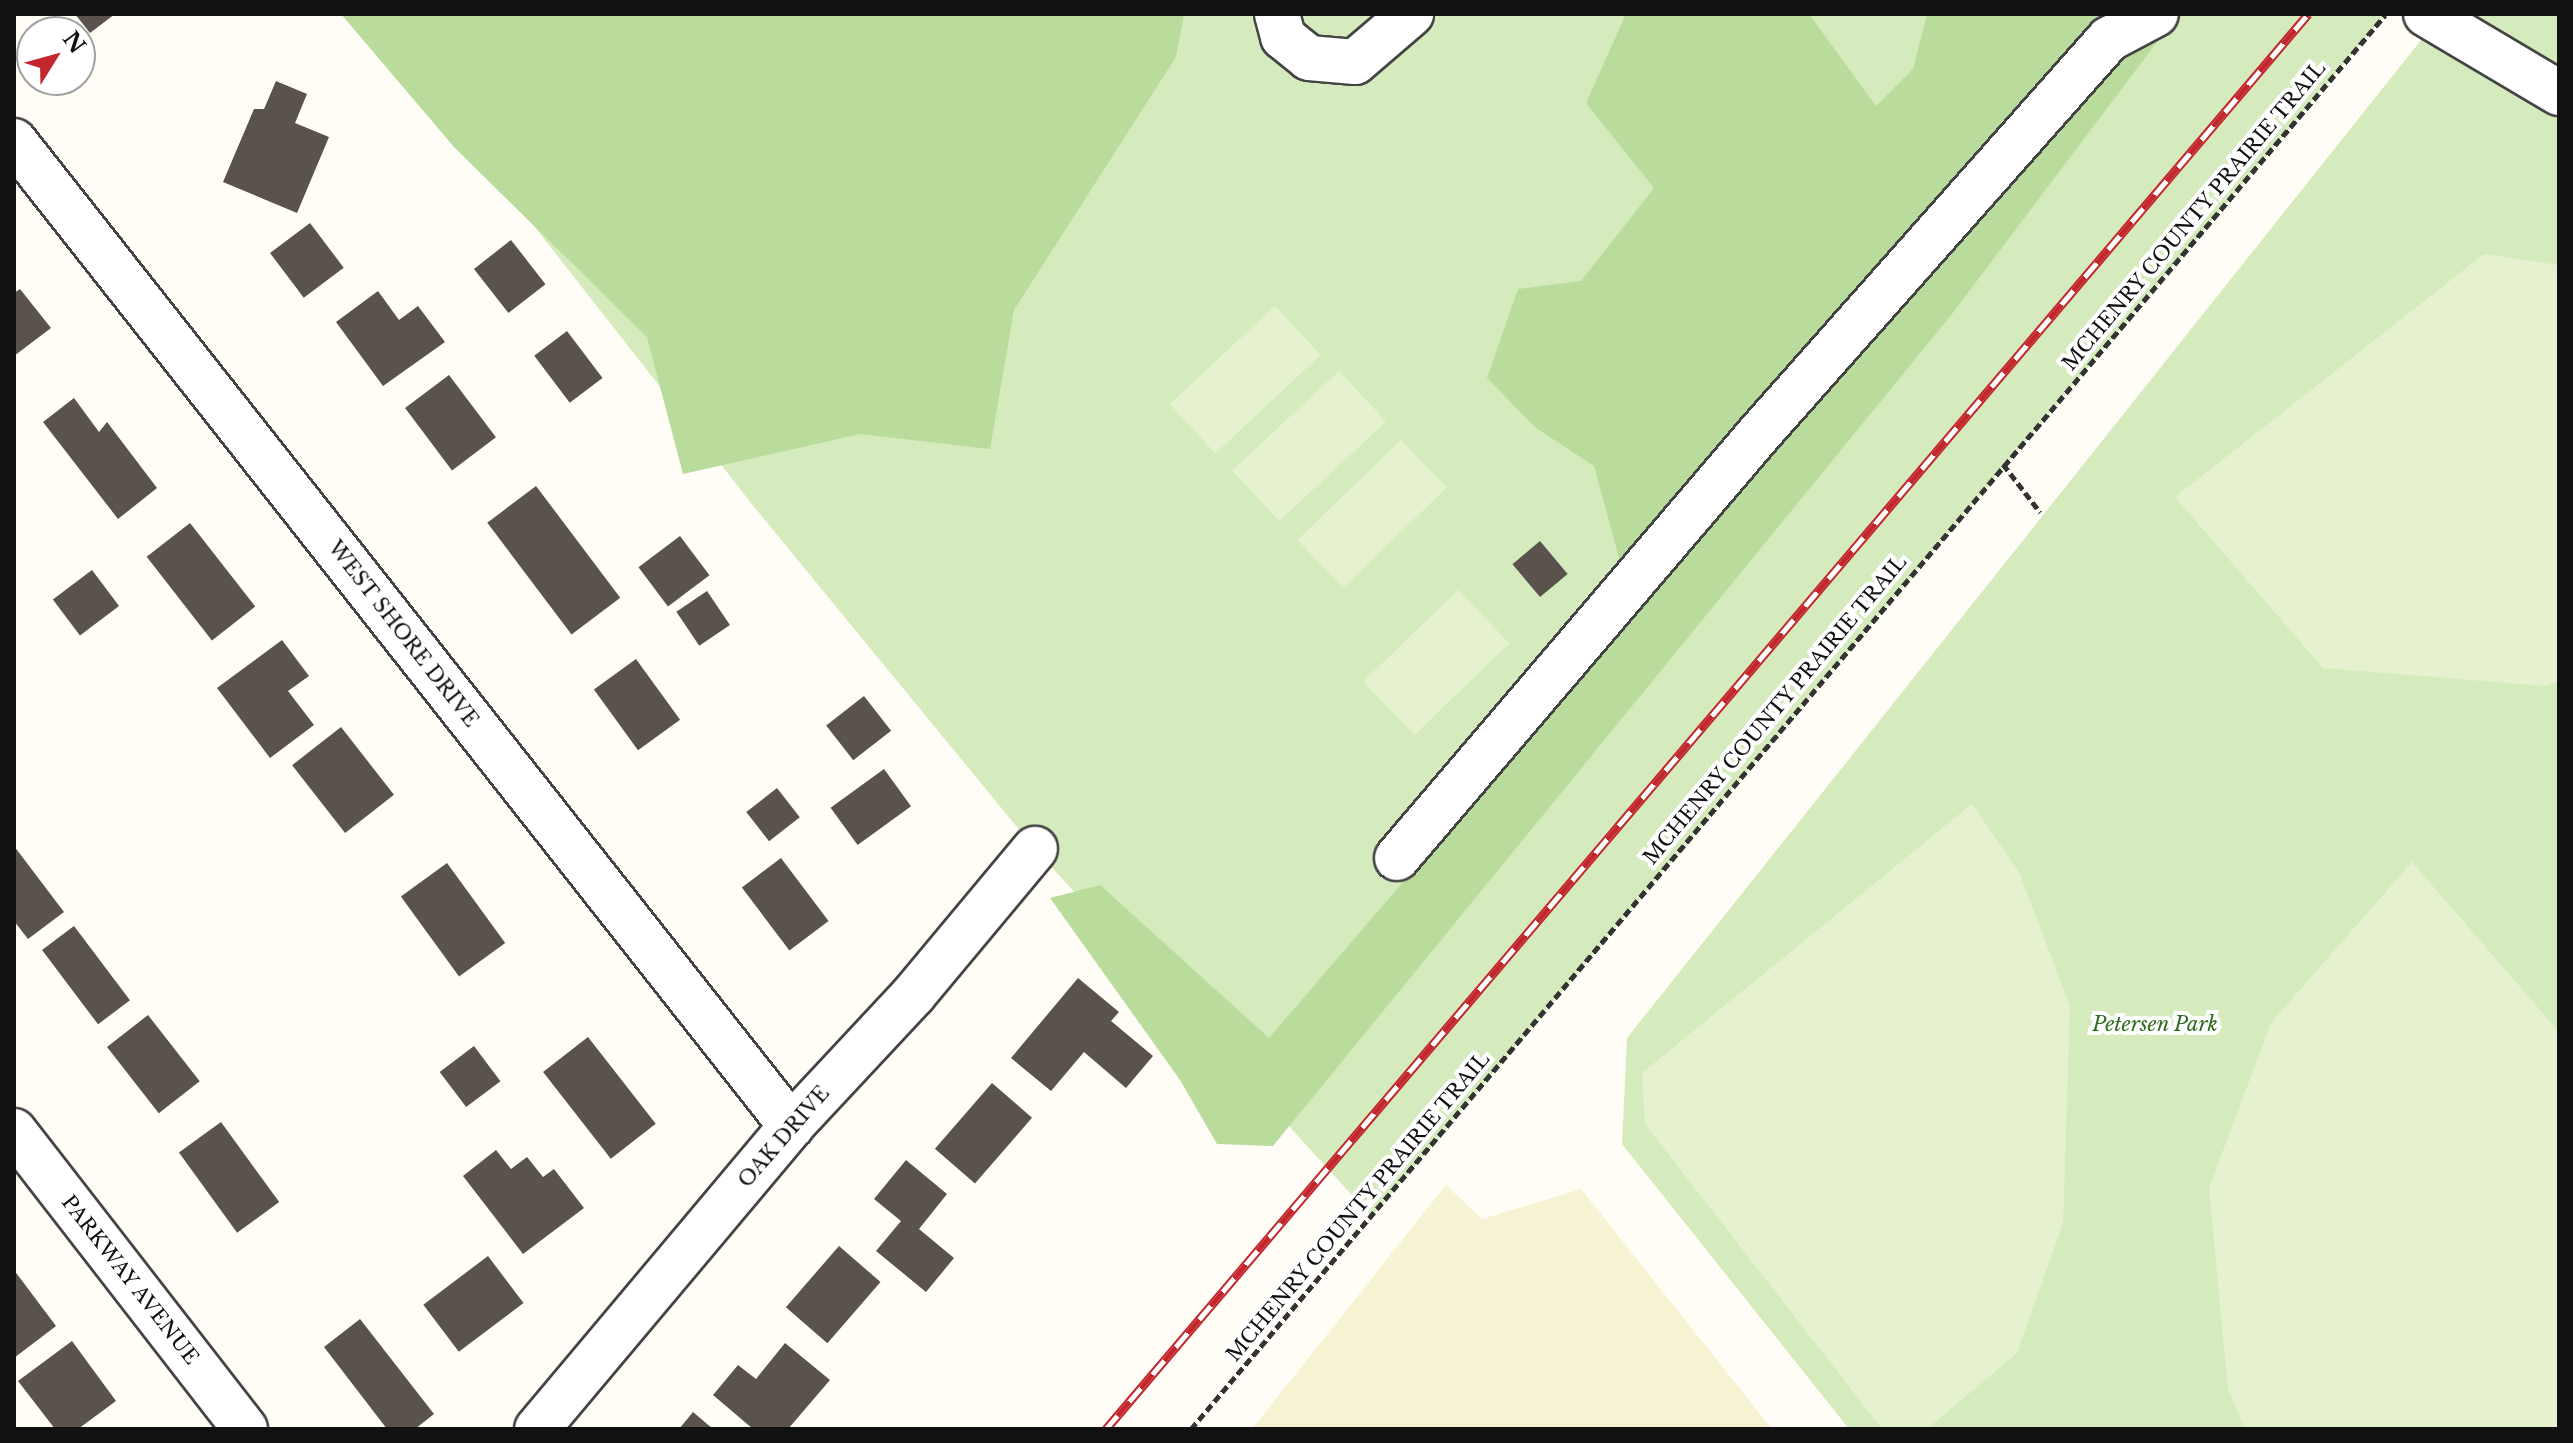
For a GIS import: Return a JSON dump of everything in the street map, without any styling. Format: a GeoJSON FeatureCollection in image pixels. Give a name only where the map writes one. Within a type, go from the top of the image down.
{"type":"FeatureCollection","features":[{"type":"Feature","properties":{"kind":"street"},"geometry":{"type":"LineString","coordinates":[[1277,14],[1283,37],[1309,58],[1355,62],[1411,14]]}},
{"type":"Feature","properties":{"kind":"street"},"geometry":{"type":"LineString","coordinates":[[1397,858],[1758,435],[2100,27],[2156,14]]}},
{"type":"Feature","properties":{"kind":"street"},"geometry":{"type":"LineString","coordinates":[[2435,16],[2559,93]]}},
{"type":"Feature","properties":{"kind":"street","name":"WEST SHORE DRIVE"},"geometry":{"type":"LineString","coordinates":[[18,153],[791,1126]]}},
{"type":"Feature","properties":{"kind":"street","name":"OAK DRIVE"},"geometry":{"type":"LineString","coordinates":[[537,1429],[791,1126],[914,994],[1035,849]]}},
{"type":"Feature","properties":{"kind":"street","name":"PARKWAY AVENUE"},"geometry":{"type":"LineString","coordinates":[[14,1131],[245,1429]]}},
{"type":"Feature","properties":{"kind":"path","name":"MCHENRY COUNTY PRAIRIE TRAIL"},"geometry":{"type":"LineString","coordinates":[[1191,1429],[2386,14]]}},
{"type":"Feature","properties":{"kind":"path"},"geometry":{"type":"LineString","coordinates":[[2003,464],[2040,512]]}},
{"type":"Feature","properties":{"kind":"shaded area"},"geometry":{"type":"Polygon","coordinates":[[[1446,1185],[1482,1219],[1581,1189],[1772,1429],[1252,1429],[1446,1185]]]}},
{"type":"Feature","properties":{"kind":"green space"},"geometry":{"type":"Polygon","coordinates":[[[341,14],[1184,14],[1176,57],[1014,310],[990,449],[860,434],[683,474],[647,337],[454,147],[341,14]]]}},
{"type":"Feature","properties":{"kind":"green space"},"geometry":{"type":"Polygon","coordinates":[[[368,14],[2386,14],[1372,1217],[1035,849],[751,503],[368,14]]]}},
{"type":"Feature","properties":{"kind":"green space"},"geometry":{"type":"Polygon","coordinates":[[[1626,14],[1809,14],[1876,106],[1913,69],[1927,14],[2172,14],[2160,38],[1952,314],[1273,1146],[1217,1144],[1180,1080],[1050,898],[1100,885],[1269,1038],[1634,613],[1594,466],[1536,428],[1487,378],[1518,289],[1581,281],[1654,188],[1586,103],[1626,14]]]}},
{"type":"Feature","properties":{"kind":"green space","name":"Petersen Park"},"geometry":{"type":"Polygon","coordinates":[[[2425,14],[2559,14],[2559,1429],[1849,1429],[1622,1144],[1627,1038],[2437,20],[2425,14]]]}},
{"type":"Feature","properties":{"kind":"green space"},"geometry":{"type":"Polygon","coordinates":[[[2484,254],[2559,265],[2559,681],[2545,686],[2323,668],[2175,497],[2484,254]]]}},
{"type":"Feature","properties":{"kind":"green space"},"geometry":{"type":"Polygon","coordinates":[[[1275,306],[1321,355],[1215,453],[1170,404],[1275,306]]]}},
{"type":"Feature","properties":{"kind":"green space"},"geometry":{"type":"Polygon","coordinates":[[[1339,371],[1386,421],[1279,521],[1232,471],[1339,371]]]}},
{"type":"Feature","properties":{"kind":"green space"},"geometry":{"type":"Polygon","coordinates":[[[1401,440],[1447,487],[1343,588],[1297,540],[1401,440]]]}},
{"type":"Feature","properties":{"kind":"green space"},"geometry":{"type":"Polygon","coordinates":[[[1458,590],[1509,643],[1414,735],[1363,682],[1458,590]]]}},
{"type":"Feature","properties":{"kind":"green space"},"geometry":{"type":"Polygon","coordinates":[[[1972,804],[2019,872],[2070,1006],[2063,1223],[2017,1353],[1927,1429],[1882,1429],[1645,1124],[1642,1073],[1972,804]]]}},
{"type":"Feature","properties":{"kind":"green space"},"geometry":{"type":"Polygon","coordinates":[[[2412,862],[2559,1032],[2559,1429],[2245,1429],[2228,1389],[2209,1188],[2271,1023],[2412,862]]]}},
{"type":"Feature","properties":{"kind":"building"},"geometry":{"type":"Polygon","coordinates":[[[75,14],[115,14],[96,28],[96,16],[75,14]]]}},
{"type":"Feature","properties":{"kind":"building"},"geometry":{"type":"Polygon","coordinates":[[[276,81],[307,94],[295,123],[329,137],[297,213],[223,182],[254,109],[264,109],[276,81]]]}},
{"type":"Feature","properties":{"kind":"building"},"geometry":{"type":"Polygon","coordinates":[[[310,223],[344,268],[304,298],[270,253],[310,223]]]}},
{"type":"Feature","properties":{"kind":"building"},"geometry":{"type":"Polygon","coordinates":[[[511,240],[545,284],[508,313],[474,269],[511,240]]]}},
{"type":"Feature","properties":{"kind":"building"},"geometry":{"type":"Polygon","coordinates":[[[20,289],[51,328],[14,356],[14,293],[20,289]]]}},
{"type":"Feature","properties":{"kind":"building"},"geometry":{"type":"Polygon","coordinates":[[[378,291],[399,320],[418,306],[445,342],[383,386],[336,322],[378,291]]]}},
{"type":"Feature","properties":{"kind":"building"},"geometry":{"type":"Polygon","coordinates":[[[567,331],[603,378],[570,403],[534,356],[567,331]]]}},
{"type":"Feature","properties":{"kind":"building"},"geometry":{"type":"Polygon","coordinates":[[[449,375],[496,437],[452,470],[405,408],[449,375]]]}},
{"type":"Feature","properties":{"kind":"building"},"geometry":{"type":"Polygon","coordinates":[[[74,398],[99,432],[107,422],[157,488],[118,519],[43,422],[74,398]]]}},
{"type":"Feature","properties":{"kind":"building"},"geometry":{"type":"Polygon","coordinates":[[[536,486],[620,598],[572,635],[487,523],[536,486]]]}},
{"type":"Feature","properties":{"kind":"building"},"geometry":{"type":"Polygon","coordinates":[[[190,523],[255,607],[212,640],[147,557],[190,523]]]}},
{"type":"Feature","properties":{"kind":"building"},"geometry":{"type":"Polygon","coordinates":[[[680,536],[709,575],[668,606],[638,567],[680,536]]]}},
{"type":"Feature","properties":{"kind":"building"},"geometry":{"type":"Polygon","coordinates":[[[1540,541],[1568,574],[1540,597],[1512,564],[1540,541]]]}},
{"type":"Feature","properties":{"kind":"building"},"geometry":{"type":"Polygon","coordinates":[[[92,570],[119,606],[80,635],[53,599],[92,570]]]}},
{"type":"Feature","properties":{"kind":"building"},"geometry":{"type":"Polygon","coordinates":[[[707,591],[730,625],[699,646],[676,612],[707,591]]]}},
{"type":"Feature","properties":{"kind":"building"},"geometry":{"type":"Polygon","coordinates":[[[282,640],[309,676],[288,691],[314,725],[270,758],[217,688],[282,640]]]}},
{"type":"Feature","properties":{"kind":"building"},"geometry":{"type":"Polygon","coordinates":[[[636,659],[680,720],[638,750],[594,690],[636,659]]]}},
{"type":"Feature","properties":{"kind":"building"},"geometry":{"type":"Polygon","coordinates":[[[864,696],[891,731],[853,760],[826,726],[864,696]]]}},
{"type":"Feature","properties":{"kind":"building"},"geometry":{"type":"Polygon","coordinates":[[[341,727],[394,795],[345,833],[292,765],[341,727]]]}},
{"type":"Feature","properties":{"kind":"building"},"geometry":{"type":"Polygon","coordinates":[[[884,769],[911,806],[858,845],[831,808],[884,769]]]}},
{"type":"Feature","properties":{"kind":"building"},"geometry":{"type":"Polygon","coordinates":[[[777,788],[800,817],[769,841],[746,812],[777,788]]]}},
{"type":"Feature","properties":{"kind":"building"},"geometry":{"type":"Polygon","coordinates":[[[14,846],[64,912],[28,939],[14,921],[14,846]]]}},
{"type":"Feature","properties":{"kind":"building"},"geometry":{"type":"Polygon","coordinates":[[[781,858],[829,921],[789,951],[742,887],[781,858]]]}},
{"type":"Feature","properties":{"kind":"building"},"geometry":{"type":"Polygon","coordinates":[[[447,863],[505,943],[459,977],[401,897],[447,863]]]}},
{"type":"Feature","properties":{"kind":"building"},"geometry":{"type":"Polygon","coordinates":[[[74,926],[130,1000],[98,1024],[42,950],[74,926]]]}},
{"type":"Feature","properties":{"kind":"building"},"geometry":{"type":"Polygon","coordinates":[[[1078,978],[1119,1012],[1111,1021],[1153,1056],[1126,1088],[1084,1052],[1051,1091],[1011,1058],[1078,978]]]}},
{"type":"Feature","properties":{"kind":"building"},"geometry":{"type":"Polygon","coordinates":[[[148,1015],[200,1081],[159,1113],[107,1047],[148,1015]]]}},
{"type":"Feature","properties":{"kind":"building"},"geometry":{"type":"Polygon","coordinates":[[[588,1037],[656,1124],[611,1159],[543,1072],[588,1037]]]}},
{"type":"Feature","properties":{"kind":"building"},"geometry":{"type":"Polygon","coordinates":[[[474,1046],[500,1081],[466,1107],[440,1072],[474,1046]]]}},
{"type":"Feature","properties":{"kind":"building"},"geometry":{"type":"Polygon","coordinates":[[[992,1083],[1032,1118],[975,1183],[935,1149],[992,1083]]]}},
{"type":"Feature","properties":{"kind":"building"},"geometry":{"type":"Polygon","coordinates":[[[221,1122],[279,1202],[237,1233],[179,1153],[221,1122]]]}},
{"type":"Feature","properties":{"kind":"building"},"geometry":{"type":"Polygon","coordinates":[[[496,1150],[511,1169],[527,1157],[543,1177],[554,1169],[584,1208],[523,1254],[463,1176],[496,1150]]]}},
{"type":"Feature","properties":{"kind":"building"},"geometry":{"type":"Polygon","coordinates":[[[906,1160],[947,1194],[919,1229],[954,1258],[926,1292],[876,1251],[901,1221],[874,1199],[906,1160]]]}},
{"type":"Feature","properties":{"kind":"building"},"geometry":{"type":"Polygon","coordinates":[[[839,1246],[881,1282],[827,1343],[786,1307],[839,1246]]]}},
{"type":"Feature","properties":{"kind":"building"},"geometry":{"type":"Polygon","coordinates":[[[488,1256],[524,1303],[459,1352],[423,1305],[488,1256]]]}},
{"type":"Feature","properties":{"kind":"building"},"geometry":{"type":"Polygon","coordinates":[[[14,1270],[56,1326],[14,1358],[14,1270]]]}},
{"type":"Feature","properties":{"kind":"building"},"geometry":{"type":"Polygon","coordinates":[[[360,1319],[434,1414],[415,1429],[387,1429],[324,1347],[360,1319]]]}},
{"type":"Feature","properties":{"kind":"building"},"geometry":{"type":"Polygon","coordinates":[[[72,1341],[116,1401],[78,1429],[55,1429],[18,1381],[72,1341]]]}},
{"type":"Feature","properties":{"kind":"building"},"geometry":{"type":"Polygon","coordinates":[[[785,1343],[830,1380],[788,1429],[753,1429],[713,1395],[738,1365],[756,1379],[785,1343]]]}},
{"type":"Feature","properties":{"kind":"building"},"geometry":{"type":"Polygon","coordinates":[[[693,1412],[713,1429],[679,1429],[693,1412]]]}},
{"type":"Feature","properties":{"kind":"railway"},"geometry":{"type":"LineString","coordinates":[[1106,1429],[2308,14]]}}]}
